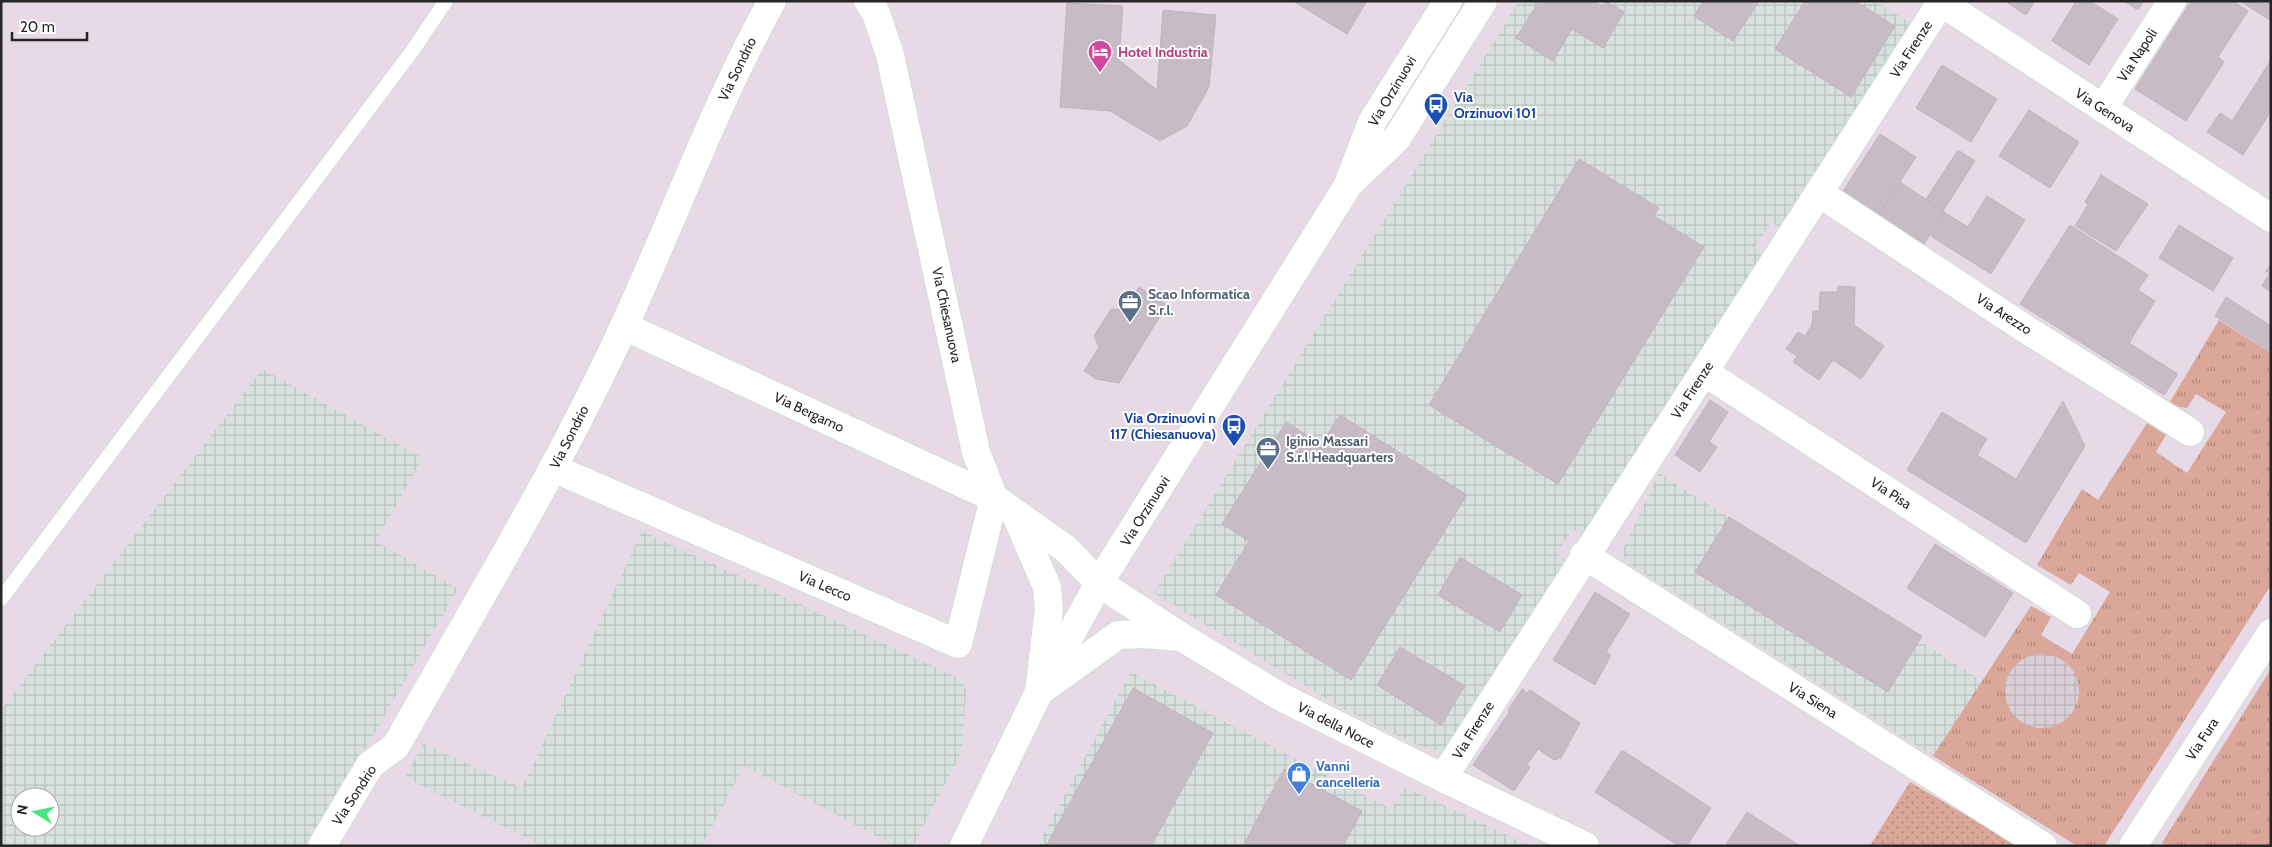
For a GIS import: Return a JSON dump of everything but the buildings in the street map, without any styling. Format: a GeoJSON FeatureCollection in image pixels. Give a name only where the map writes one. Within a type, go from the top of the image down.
{"type":"FeatureCollection","features":[{"type":"Feature","properties":{"kind":"street","name":"Via Sondrio"},"geometry":{"type":"LineString","coordinates":[[322,846],[370,764],[396,746],[553,468],[624,326],[738,64],[772,1]]}},
{"type":"Feature","properties":{"kind":"street","name":"Via Chiesanuova"},"geometry":{"type":"LineString","coordinates":[[868,1],[876,13],[890,55],[976,452],[1047,587],[1049,609],[1039,692]]}},
{"type":"Feature","properties":{"kind":"street","name":"Via Orzinuovi"},"geometry":{"type":"LineString","coordinates":[[964,846],[1039,692],[1099,583],[1347,187],[1372,122],[1448,1]]}},
{"type":"Feature","properties":{"kind":"street","name":"Via Orzinuovi"},"geometry":{"type":"LineString","coordinates":[[1347,187],[1397,138],[1483,1]]}},
{"type":"Feature","properties":{"kind":"street","name":"Via Napoli"},"geometry":{"type":"LineString","coordinates":[[2103,108],[2172,1]]}},
{"type":"Feature","properties":{"kind":"street","name":"Via Genova"},"geometry":{"type":"LineString","coordinates":[[1941,2],[2271,218]]}},
{"type":"Feature","properties":{"kind":"street","name":"Via Firenze"},"geometry":{"type":"LineString","coordinates":[[1442,778],[1941,2]]}},
{"type":"Feature","properties":{"kind":"street","name":"Via Arezzo"},"geometry":{"type":"LineString","coordinates":[[1819,193],[2024,328],[2190,432]]}},
{"type":"Feature","properties":{"kind":"street","name":"Via Bergamo"},"geometry":{"type":"LineString","coordinates":[[624,326],[1005,505]]}},
{"type":"Feature","properties":{"kind":"street","name":"Via Pisa"},"geometry":{"type":"LineString","coordinates":[[1704,372],[2077,614]]}},
{"type":"Feature","properties":{"kind":"street","name":"Via Lecco"},"geometry":{"type":"LineString","coordinates":[[553,468],[958,644],[1005,505]]}},
{"type":"Feature","properties":{"kind":"street"},"geometry":{"type":"LineString","coordinates":[[1005,505],[1066,549],[1099,583]]}},
{"type":"Feature","properties":{"kind":"street","name":"Via Siena"},"geometry":{"type":"LineString","coordinates":[[1584,555],[2043,846]]}},
{"type":"Feature","properties":{"kind":"street","name":"Via della Noce"},"geometry":{"type":"LineString","coordinates":[[1099,583],[1183,638],[1281,697],[1442,778],[1585,846]]}},
{"type":"Feature","properties":{"kind":"street","name":"Via Fura"},"geometry":{"type":"LineString","coordinates":[[2133,846],[2271,633]]}},
{"type":"Feature","properties":{"kind":"street"},"geometry":{"type":"LineString","coordinates":[[1039,692],[1118,635],[1144,634],[1183,638]]}},
{"type":"Feature","properties":{"kind":"lane"},"geometry":{"type":"LineString","coordinates":[[1,599],[413,50],[446,1]]}},
{"type":"Feature","properties":{"kind":"shaded area"},"geometry":{"type":"Polygon","coordinates":[[[1519,1],[1875,1],[1910,23],[1783,229],[1771,222],[1755,247],[1764,259],[1586,533],[1572,530],[1557,554],[1567,562],[1445,753],[1419,746],[1343,709],[1154,593],[1519,1]]]}},
{"type":"Feature","properties":{"kind":"shaded area"},"geometry":{"type":"Polygon","coordinates":[[[262,369],[423,458],[376,541],[458,589],[309,846],[1,846],[1,710],[262,369]]]}},
{"type":"Feature","properties":{"kind":"shaded area"},"geometry":{"type":"Polygon","coordinates":[[[1659,473],[1982,681],[1933,756],[1629,564],[1625,559],[1623,549],[1659,473]]]}},
{"type":"Feature","properties":{"kind":"shaded area"},"geometry":{"type":"Polygon","coordinates":[[[642,531],[961,679],[966,691],[962,751],[913,846],[895,846],[744,766],[702,846],[543,846],[405,778],[423,744],[522,788],[642,531]]]}},
{"type":"Feature","properties":{"kind":"shaded area"},"geometry":{"type":"Polygon","coordinates":[[[2035,654],[2049,654],[2063,660],[2073,670],[2079,684],[2077,705],[2063,722],[2049,728],[2035,728],[2021,722],[2011,712],[2005,698],[2005,684],[2011,670],[2021,660],[2035,654]]]}},
{"type":"Feature","properties":{"kind":"shaded area"},"geometry":{"type":"Polygon","coordinates":[[[1131,672],[1391,809],[1405,787],[1531,846],[1037,846],[1131,672]]]}},
{"type":"Feature","properties":{"kind":"green space"},"geometry":{"type":"Polygon","coordinates":[[[2219,320],[2271,353],[2271,585],[2104,846],[2077,846],[1933,756],[2031,606],[2051,617],[2041,635],[2072,654],[2110,592],[2079,573],[2071,585],[2037,565],[2082,489],[2098,500],[2147,423],[2166,435],[2156,452],[2187,473],[2226,412],[2196,394],[2187,408],[2168,405],[2219,320]]]}},
{"type":"Feature","properties":{"kind":"green space"},"geometry":{"type":"Polygon","coordinates":[[[2271,669],[2271,846],[2166,846],[2162,843],[2271,669]]]}},
{"type":"Feature","properties":{"kind":"green space"},"geometry":{"type":"Polygon","coordinates":[[[1910,782],[2018,846],[1870,846],[1910,782]]]}},
{"type":"Feature","properties":{"kind":"place","name":"Hotel Industria"},"geometry":{"type":"Point","coordinates":[1100,73]}},
{"type":"Feature","properties":{"kind":"place","name":"Via Orzinuovi 101"},"geometry":{"type":"Point","coordinates":[1436,126]}},
{"type":"Feature","properties":{"kind":"place","name":"Scao Informatica S.r.l."},"geometry":{"type":"Point","coordinates":[1130,323]}},
{"type":"Feature","properties":{"kind":"place","name":"Via Orzinuovi n 117 (Chiesanuova)"},"geometry":{"type":"Point","coordinates":[1234,447]}},
{"type":"Feature","properties":{"kind":"place","name":"Iginio Massari S.r.l Headquarters"},"geometry":{"type":"Point","coordinates":[1268,470]}},
{"type":"Feature","properties":{"kind":"place","name":"Vanni cancelleria"},"geometry":{"type":"Point","coordinates":[1299,795]}}]}
